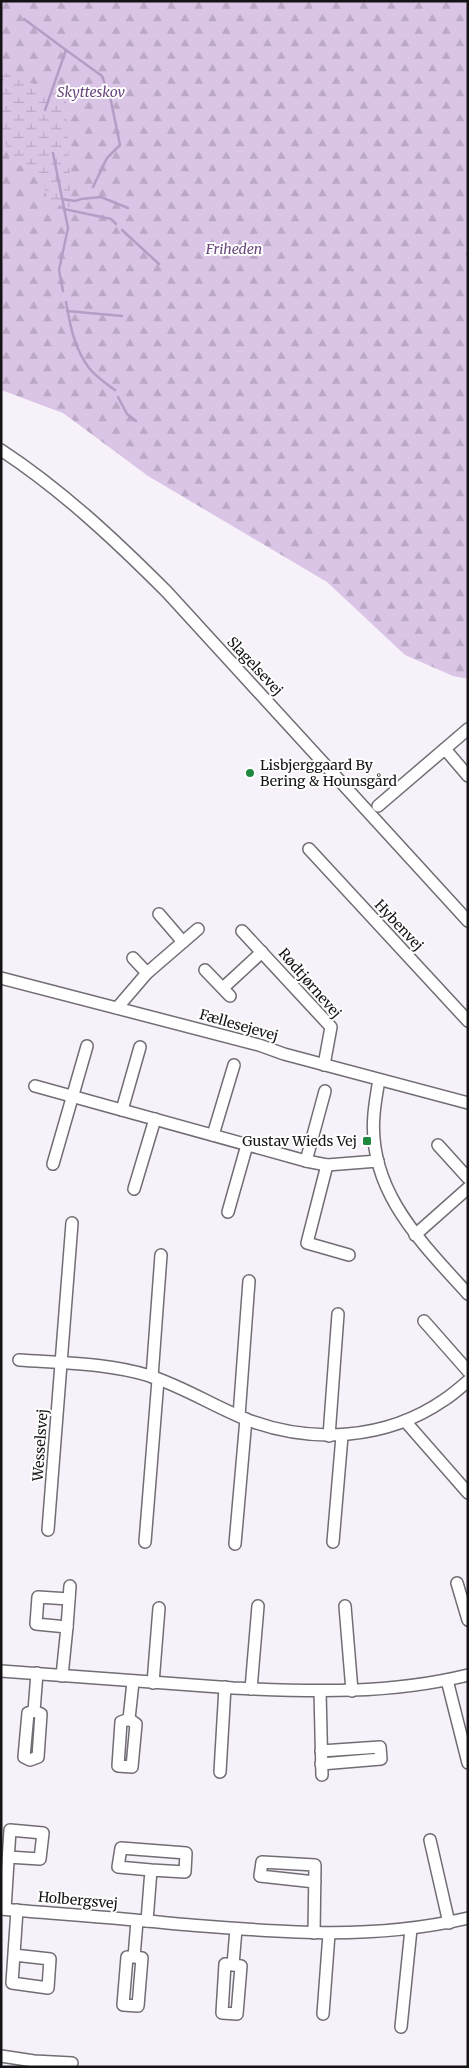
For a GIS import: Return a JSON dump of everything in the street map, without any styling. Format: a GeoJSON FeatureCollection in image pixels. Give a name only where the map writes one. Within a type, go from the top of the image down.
{"type":"FeatureCollection","features":[{"type":"Feature","properties":{"kind":"street","name":"Slagelsevej"},"geometry":{"type":"LineString","coordinates":[[1,450],[66,499],[120,545],[468,921]]}},
{"type":"Feature","properties":{"kind":"street"},"geometry":{"type":"LineString","coordinates":[[378,806],[468,729]]}},
{"type":"Feature","properties":{"kind":"street"},"geometry":{"type":"LineString","coordinates":[[444,749],[468,776]]}},
{"type":"Feature","properties":{"kind":"street","name":"Hybenvej"},"geometry":{"type":"LineString","coordinates":[[308,849],[468,1021]]}},
{"type":"Feature","properties":{"kind":"street"},"geometry":{"type":"LineString","coordinates":[[159,914],[183,942]]}},
{"type":"Feature","properties":{"kind":"street"},"geometry":{"type":"LineString","coordinates":[[117,1008],[147,973],[198,929]]}},
{"type":"Feature","properties":{"kind":"street","name":"Rødtjørnevej"},"geometry":{"type":"LineString","coordinates":[[242,931],[331,1027],[324,1065]]}},
{"type":"Feature","properties":{"kind":"street","name":"Rødtjørnevej"},"geometry":{"type":"LineString","coordinates":[[206,970],[227,992],[262,952]]}},
{"type":"Feature","properties":{"kind":"street"},"geometry":{"type":"LineString","coordinates":[[133,958],[147,973]]}},
{"type":"Feature","properties":{"kind":"street","name":"Fællesejevej"},"geometry":{"type":"LineString","coordinates":[[1,978],[251,1043],[284,1054],[468,1103]]}},
{"type":"Feature","properties":{"kind":"street"},"geometry":{"type":"LineString","coordinates":[[53,1164],[87,1046]]}},
{"type":"Feature","properties":{"kind":"street"},"geometry":{"type":"LineString","coordinates":[[122,1110],[140,1047]]}},
{"type":"Feature","properties":{"kind":"street"},"geometry":{"type":"LineString","coordinates":[[214,1135],[234,1065]]}},
{"type":"Feature","properties":{"kind":"street"},"geometry":{"type":"LineString","coordinates":[[379,1080],[374,1115],[374,1136],[378,1161],[386,1186],[397,1210],[415,1235],[468,1294]]}},
{"type":"Feature","properties":{"kind":"street"},"geometry":{"type":"LineString","coordinates":[[36,1086],[306,1161],[327,1164],[378,1161]]}},
{"type":"Feature","properties":{"kind":"street"},"geometry":{"type":"LineString","coordinates":[[306,1161],[325,1091]]}},
{"type":"Feature","properties":{"kind":"street"},"geometry":{"type":"LineString","coordinates":[[134,1189],[155,1119]]}},
{"type":"Feature","properties":{"kind":"street"},"geometry":{"type":"LineString","coordinates":[[228,1212],[247,1145]]}},
{"type":"Feature","properties":{"kind":"street"},"geometry":{"type":"LineString","coordinates":[[438,1145],[468,1178]]}},
{"type":"Feature","properties":{"kind":"street"},"geometry":{"type":"LineString","coordinates":[[327,1164],[307,1243],[349,1255]]}},
{"type":"Feature","properties":{"kind":"street"},"geometry":{"type":"LineString","coordinates":[[415,1235],[468,1188]]}},
{"type":"Feature","properties":{"kind":"street","name":"Wesselsvej"},"geometry":{"type":"LineString","coordinates":[[48,1530],[72,1223]]}},
{"type":"Feature","properties":{"kind":"street"},"geometry":{"type":"LineString","coordinates":[[145,1542],[161,1255]]}},
{"type":"Feature","properties":{"kind":"street"},"geometry":{"type":"LineString","coordinates":[[236,1544],[248,1281]]}},
{"type":"Feature","properties":{"kind":"street"},"geometry":{"type":"LineString","coordinates":[[329,1436],[338,1314]]}},
{"type":"Feature","properties":{"kind":"street"},"geometry":{"type":"LineString","coordinates":[[424,1321],[468,1371]]}},
{"type":"Feature","properties":{"kind":"street"},"geometry":{"type":"LineString","coordinates":[[19,1360],[114,1366],[155,1378],[242,1418],[272,1428],[297,1434],[329,1436],[342,1436],[405,1421],[444,1401],[468,1381]]}},
{"type":"Feature","properties":{"kind":"street"},"geometry":{"type":"LineString","coordinates":[[405,1421],[468,1493]]}},
{"type":"Feature","properties":{"kind":"street"},"geometry":{"type":"LineString","coordinates":[[332,1542],[342,1436]]}},
{"type":"Feature","properties":{"kind":"street"},"geometry":{"type":"LineString","coordinates":[[457,1583],[468,1620]]}},
{"type":"Feature","properties":{"kind":"street"},"geometry":{"type":"LineString","coordinates":[[62,1676],[70,1586]]}},
{"type":"Feature","properties":{"kind":"street"},"geometry":{"type":"LineString","coordinates":[[67,1627],[36,1624],[38,1597],[69,1599]]}},
{"type":"Feature","properties":{"kind":"street"},"geometry":{"type":"LineString","coordinates":[[252,1689],[258,1606]]}},
{"type":"Feature","properties":{"kind":"street"},"geometry":{"type":"LineString","coordinates":[[345,1606],[352,1691]]}},
{"type":"Feature","properties":{"kind":"street"},"geometry":{"type":"LineString","coordinates":[[153,1683],[159,1608]]}},
{"type":"Feature","properties":{"kind":"street"},"geometry":{"type":"LineString","coordinates":[[1,1671],[134,1682],[320,1691],[352,1691],[447,1680],[468,1675]]}},
{"type":"Feature","properties":{"kind":"street"},"geometry":{"type":"LineString","coordinates":[[34,1711],[37,1673]]}},
{"type":"Feature","properties":{"kind":"street"},"geometry":{"type":"LineString","coordinates":[[447,1680],[468,1763]]}},
{"type":"Feature","properties":{"kind":"street"},"geometry":{"type":"LineString","coordinates":[[129,1719],[134,1682]]}},
{"type":"Feature","properties":{"kind":"street"},"geometry":{"type":"LineString","coordinates":[[220,1772],[225,1687]]}},
{"type":"Feature","properties":{"kind":"street"},"geometry":{"type":"LineString","coordinates":[[320,1691],[321,1751],[322,1770],[381,1759],[380,1746],[321,1751]]}},
{"type":"Feature","properties":{"kind":"street"},"geometry":{"type":"LineString","coordinates":[[430,1840],[449,1923]]}},
{"type":"Feature","properties":{"kind":"street"},"geometry":{"type":"LineString","coordinates":[[121,1848],[186,1853],[185,1872],[151,1870],[118,1867],[121,1848]]}},
{"type":"Feature","properties":{"kind":"street","name":"Holbergsvej"},"geometry":{"type":"LineString","coordinates":[[8,1857],[3,1909],[236,1929],[329,1934],[371,1933],[411,1929],[468,1918]]}},
{"type":"Feature","properties":{"kind":"street"},"geometry":{"type":"LineString","coordinates":[[134,1957],[151,1870]]}},
{"type":"Feature","properties":{"kind":"street"},"geometry":{"type":"LineString","coordinates":[[314,1933],[315,1882]]}},
{"type":"Feature","properties":{"kind":"street"},"geometry":{"type":"LineString","coordinates":[[14,1955],[17,1910]]}},
{"type":"Feature","properties":{"kind":"street"},"geometry":{"type":"LineString","coordinates":[[233,1965],[236,1929]]}},
{"type":"Feature","properties":{"kind":"street"},"geometry":{"type":"LineString","coordinates":[[401,2027],[411,1929]]}},
{"type":"Feature","properties":{"kind":"street"},"geometry":{"type":"LineString","coordinates":[[323,2014],[329,1934]]}},
{"type":"Feature","properties":{"kind":"street"},"geometry":{"type":"LineString","coordinates":[[1,2056],[34,2064],[72,2063]]}},
{"type":"Feature","properties":{"kind":"green space","name":"Friheden"},"geometry":{"type":"Polygon","coordinates":[[[1,1],[468,1],[468,679],[453,676],[405,655],[327,582],[148,476],[63,413],[1,390],[1,1]]]}},
{"type":"Feature","properties":{"kind":"green space"},"geometry":{"type":"Polygon","coordinates":[[[1,71],[66,97],[71,207],[48,204],[42,178],[10,160],[4,136],[1,135],[1,71]]]}},
{"type":"Feature","properties":{"kind":"waterway"},"geometry":{"type":"LineString","coordinates":[[24,19],[66,50],[45,110]]}},
{"type":"Feature","properties":{"kind":"waterway"},"geometry":{"type":"LineString","coordinates":[[66,50],[102,76],[111,101],[120,145],[107,158],[93,187]]}},
{"type":"Feature","properties":{"kind":"waterway"},"geometry":{"type":"LineString","coordinates":[[53,153],[68,228],[59,270],[63,291]]}},
{"type":"Feature","properties":{"kind":"waterway"},"geometry":{"type":"LineString","coordinates":[[62,199],[75,201],[101,197],[128,208]]}},
{"type":"Feature","properties":{"kind":"waterway"},"geometry":{"type":"LineString","coordinates":[[64,209],[111,219],[116,224]]}},
{"type":"Feature","properties":{"kind":"waterway"},"geometry":{"type":"LineString","coordinates":[[122,230],[159,264]]}},
{"type":"Feature","properties":{"kind":"waterway"},"geometry":{"type":"LineString","coordinates":[[66,302],[73,336],[84,360],[95,374],[115,390]]}},
{"type":"Feature","properties":{"kind":"waterway"},"geometry":{"type":"LineString","coordinates":[[67,311],[122,316]]}},
{"type":"Feature","properties":{"kind":"waterway"},"geometry":{"type":"LineString","coordinates":[[118,397],[127,414],[136,421]]}},
{"type":"Feature","properties":{"kind":"place","name":"Lisbjerggaard By Bering & Hounsgård"},"geometry":{"type":"Point","coordinates":[250,773]}},
{"type":"Feature","properties":{"kind":"place","name":"Gustav Wieds Vej"},"geometry":{"type":"Point","coordinates":[367,1141]}},
{"type":"Feature","properties":{"kind":"park label","name":"Skytteskov"},"geometry":{"type":"Point","coordinates":[91,92]}}]}
